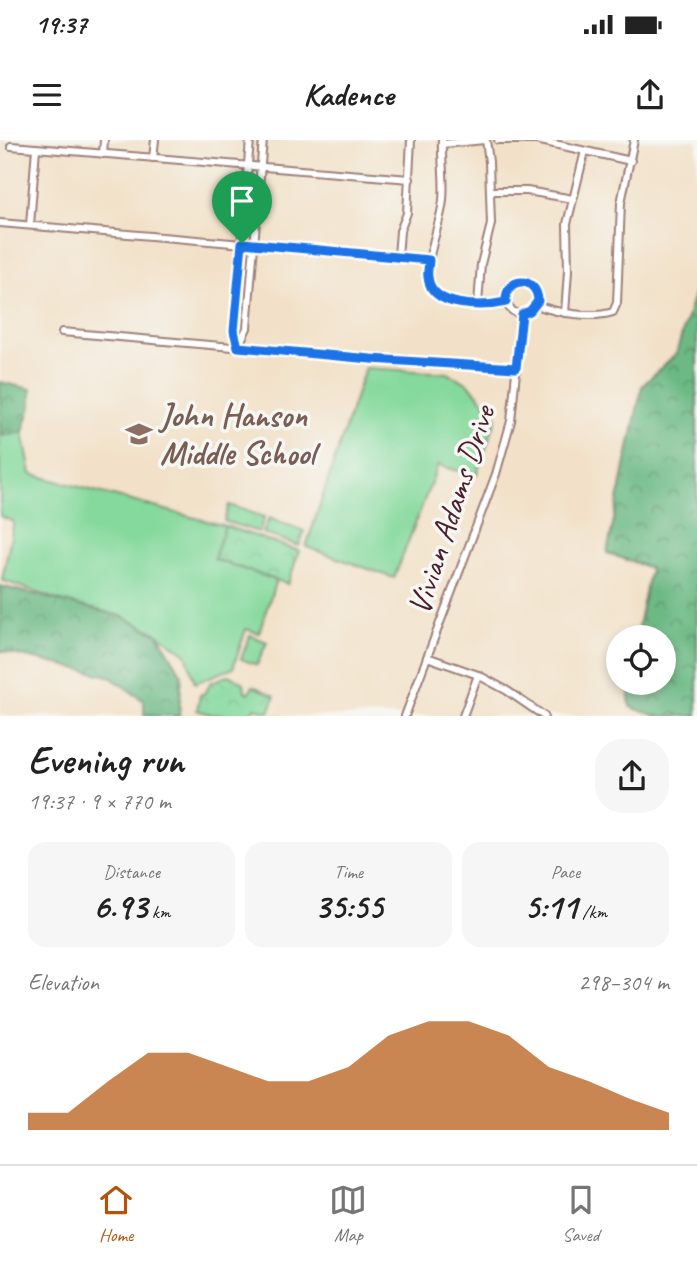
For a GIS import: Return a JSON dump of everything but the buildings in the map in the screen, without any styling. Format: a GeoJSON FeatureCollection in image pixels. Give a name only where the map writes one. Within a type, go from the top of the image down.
{"type":"FeatureCollection","features":[{"type":"Feature","properties":{"kind":"street"},"geometry":{"type":"LineString","coordinates":[[103,154],[104,140]]}},
{"type":"Feature","properties":{"kind":"street"},"geometry":{"type":"LineString","coordinates":[[153,158],[155,140]]}},
{"type":"Feature","properties":{"kind":"street"},"geometry":{"type":"LineString","coordinates":[[238,347],[234,331],[250,140]]}},
{"type":"Feature","properties":{"kind":"street"},"geometry":{"type":"LineString","coordinates":[[238,347],[247,328],[264,140]]}},
{"type":"Feature","properties":{"kind":"street"},"geometry":{"type":"LineString","coordinates":[[398,257],[400,231],[408,213],[411,140]]}},
{"type":"Feature","properties":{"kind":"street"},"geometry":{"type":"LineString","coordinates":[[478,304],[481,264],[491,224],[491,191],[485,140],[442,142],[443,199],[429,260],[428,278],[433,291],[444,299],[456,302],[478,304],[494,305],[506,302]]}},
{"type":"Feature","properties":{"kind":"street"},"geometry":{"type":"LineString","coordinates":[[498,140],[536,140],[631,161]]}},
{"type":"Feature","properties":{"kind":"street"},"geometry":{"type":"LineString","coordinates":[[536,305],[565,313],[613,313],[617,303],[621,202],[634,140]]}},
{"type":"Feature","properties":{"kind":"street"},"geometry":{"type":"LineString","coordinates":[[11,146],[410,180]]}},
{"type":"Feature","properties":{"kind":"street"},"geometry":{"type":"LineString","coordinates":[[30,225],[36,148]]}},
{"type":"Feature","properties":{"kind":"street"},"geometry":{"type":"LineString","coordinates":[[565,313],[567,224],[585,151]]}},
{"type":"Feature","properties":{"kind":"street"},"geometry":{"type":"LineString","coordinates":[[491,191],[538,192],[573,199]]}},
{"type":"Feature","properties":{"kind":"street"},"geometry":{"type":"LineString","coordinates":[[0,223],[429,260]]}},
{"type":"Feature","properties":{"kind":"street"},"geometry":{"type":"LineString","coordinates":[[523,282],[535,289],[538,297],[536,305],[522,314],[512,310],[506,302],[506,294],[510,288],[523,282]]}},
{"type":"Feature","properties":{"kind":"street","name":"Vivian Adams Drive"},"geometry":{"type":"LineString","coordinates":[[405,716],[496,474],[511,421],[522,314]]}},
{"type":"Feature","properties":{"kind":"street"},"geometry":{"type":"LineString","coordinates":[[62,332],[371,359],[516,368]]}},
{"type":"Feature","properties":{"kind":"street"},"geometry":{"type":"LineString","coordinates":[[427,657],[478,675],[544,716]]}},
{"type":"Feature","properties":{"kind":"street"},"geometry":{"type":"LineString","coordinates":[[463,716],[478,675]]}},
{"type":"Feature","properties":{"kind":"green space"},"geometry":{"type":"Polygon","coordinates":[[[697,285],[697,716],[656,716],[630,707],[629,695],[676,695],[676,625],[638,625],[650,568],[607,553],[642,386],[676,354],[697,285]]]}},
{"type":"Feature","properties":{"kind":"green space"},"geometry":{"type":"Polygon","coordinates":[[[365,368],[448,373],[469,384],[497,417],[476,476],[438,465],[394,578],[306,547],[365,368]]]}},
{"type":"Feature","properties":{"kind":"green space"},"geometry":{"type":"Polygon","coordinates":[[[0,382],[31,389],[31,406],[23,432],[0,436],[0,382]]]}},
{"type":"Feature","properties":{"kind":"green space"},"geometry":{"type":"Polygon","coordinates":[[[23,432],[31,474],[225,526],[214,559],[276,580],[259,633],[246,629],[233,668],[195,683],[186,654],[158,634],[121,616],[67,603],[2,580],[14,522],[0,516],[0,436],[23,432]]]}},
{"type":"Feature","properties":{"kind":"green space"},"geometry":{"type":"Polygon","coordinates":[[[229,505],[264,517],[259,532],[224,521],[229,505]]]}},
{"type":"Feature","properties":{"kind":"green space"},"geometry":{"type":"Polygon","coordinates":[[[269,518],[304,531],[299,546],[263,533],[269,518]]]}},
{"type":"Feature","properties":{"kind":"green space"},"geometry":{"type":"Polygon","coordinates":[[[225,526],[299,551],[288,584],[214,559],[225,526]]]}},
{"type":"Feature","properties":{"kind":"green space"},"geometry":{"type":"Polygon","coordinates":[[[0,586],[121,616],[158,634],[182,675],[179,716],[144,716],[144,701],[109,676],[0,651],[0,586]]]}},
{"type":"Feature","properties":{"kind":"green space"},"geometry":{"type":"Polygon","coordinates":[[[250,635],[267,642],[257,665],[241,659],[250,635]]]}},
{"type":"Feature","properties":{"kind":"green space"},"geometry":{"type":"Polygon","coordinates":[[[229,675],[244,683],[245,691],[249,693],[253,686],[275,696],[269,712],[255,708],[246,716],[216,716],[197,710],[200,695],[206,692],[210,683],[229,675]]]}},
{"type":"Feature","properties":{"kind":"place","name":"John Hanson Middle School"},"geometry":{"type":"Point","coordinates":[139,434]}},
{"type":"Feature","properties":{"kind":"route"},"geometry":{"type":"LineString","coordinates":[[242,243],[429,260],[428,278],[433,291],[444,299],[494,305],[506,302],[506,294],[513,284],[523,282],[532,285],[538,301],[534,309],[522,314],[516,368],[238,347],[234,331],[242,243]]}}]}
